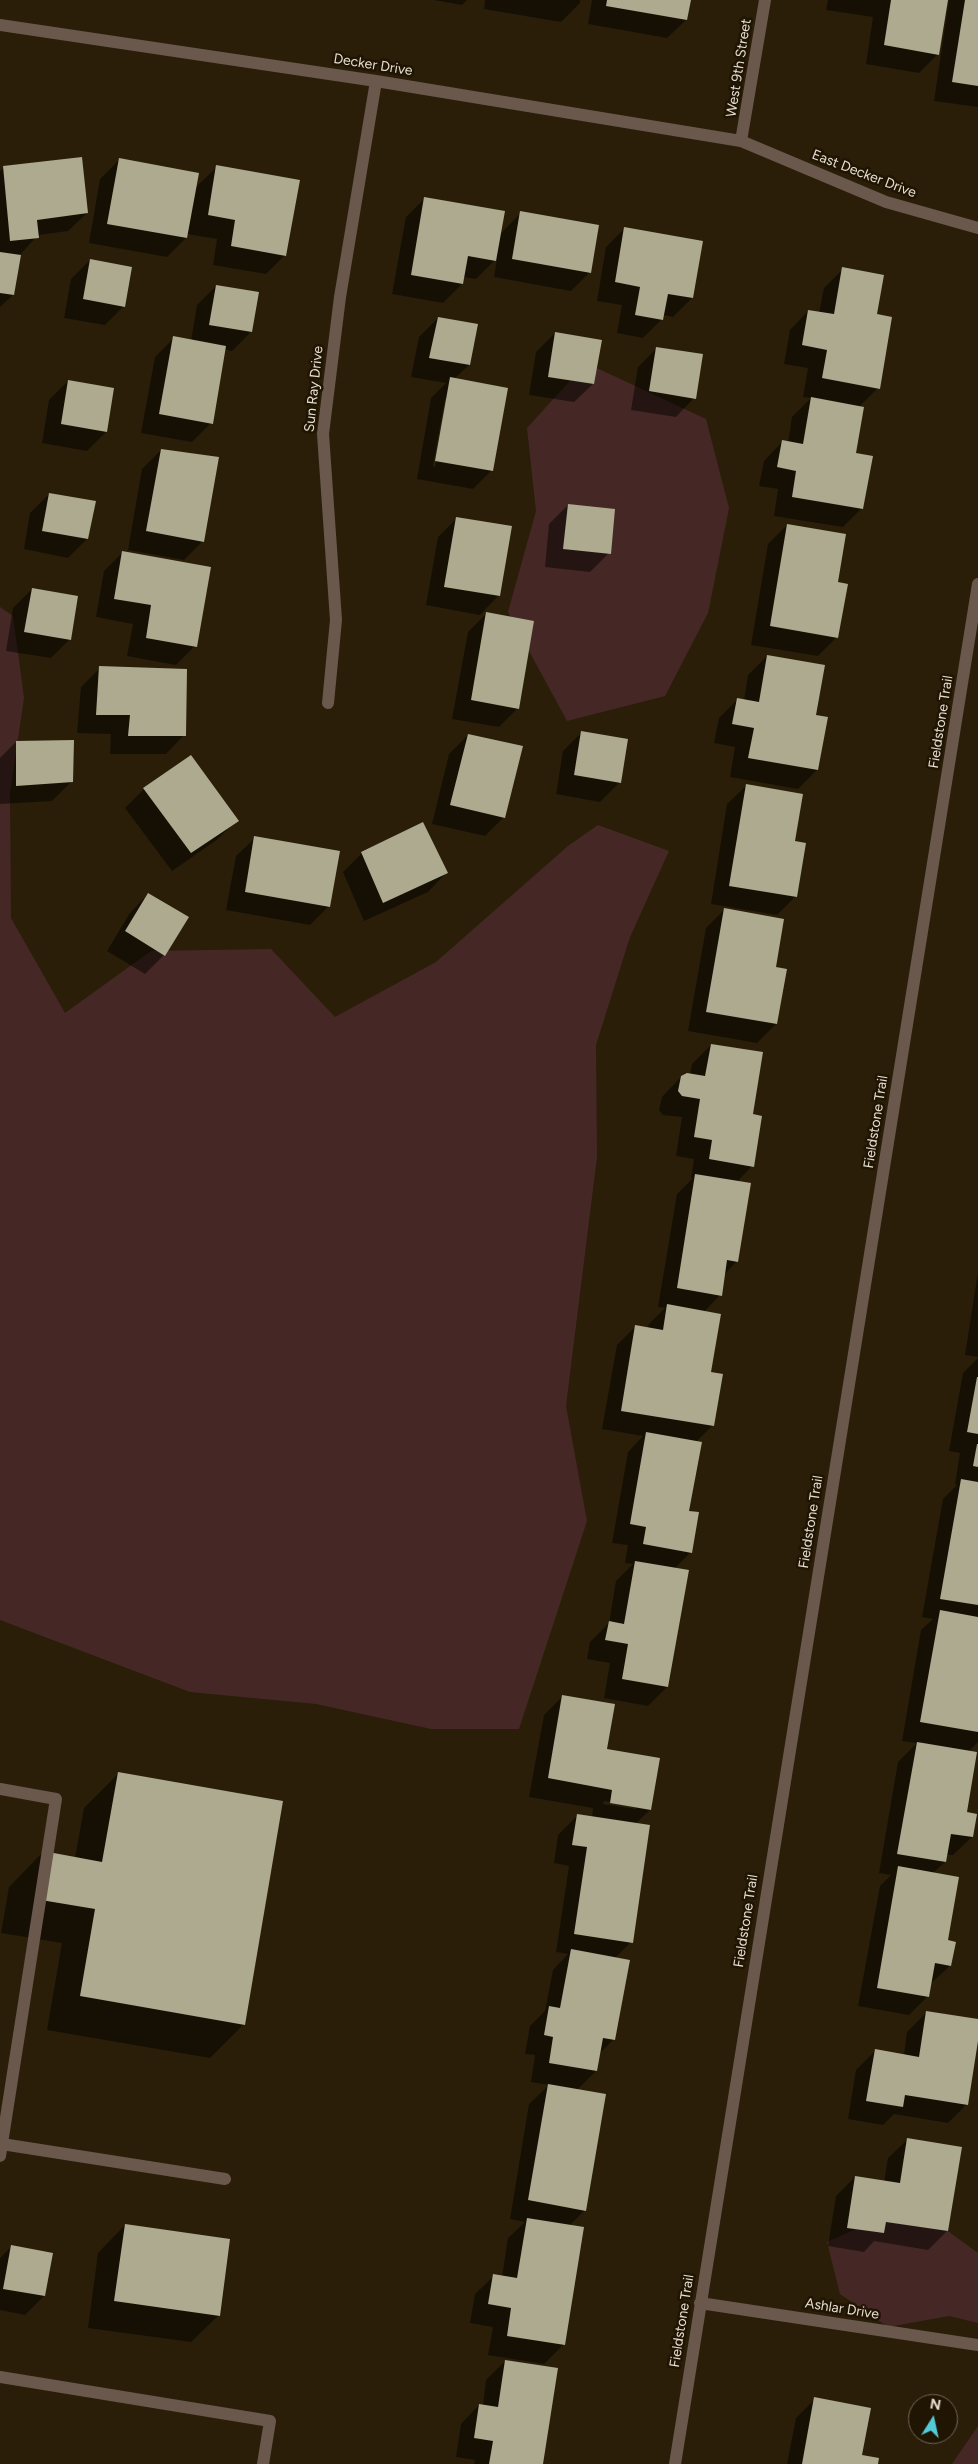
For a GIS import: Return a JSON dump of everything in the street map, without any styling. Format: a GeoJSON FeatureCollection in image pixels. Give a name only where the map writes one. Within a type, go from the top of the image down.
{"type":"FeatureCollection","features":[{"type":"Feature","properties":{"kind":"street","name":"West 9th Street"},"geometry":{"type":"LineString","coordinates":[[741,141],[765,0]]}},
{"type":"Feature","properties":{"kind":"street","name":"Decker Drive"},"geometry":{"type":"LineString","coordinates":[[0,25],[376,81],[741,141]]}},
{"type":"Feature","properties":{"kind":"street","name":"Sun Ray Drive"},"geometry":{"type":"LineString","coordinates":[[328,703],[336,620],[323,434],[340,297],[376,81]]}},
{"type":"Feature","properties":{"kind":"street","name":"East Decker Drive"},"geometry":{"type":"LineString","coordinates":[[741,141],[886,202],[978,228]]}},
{"type":"Feature","properties":{"kind":"street","name":"Fieldstone Trail"},"geometry":{"type":"LineString","coordinates":[[675,2464],[978,584]]}},
{"type":"Feature","properties":{"kind":"street"},"geometry":{"type":"LineString","coordinates":[[0,1789],[56,1798],[1,2150],[225,2178]]}},
{"type":"Feature","properties":{"kind":"street","name":"Ashlar Drive"},"geometry":{"type":"LineString","coordinates":[[700,2303],[978,2345]]}},
{"type":"Feature","properties":{"kind":"street"},"geometry":{"type":"LineString","coordinates":[[0,2376],[270,2421],[263,2464]]}},
{"type":"Feature","properties":{"kind":"shaded area"},"geometry":{"type":"Polygon","coordinates":[[[586,363],[706,419],[729,508],[708,613],[665,696],[567,721],[508,612],[536,511],[527,428],[586,363]]]}},
{"type":"Feature","properties":{"kind":"shaded area"},"geometry":{"type":"Polygon","coordinates":[[[0,607],[13,616],[24,698],[10,794],[11,918],[65,1013],[151,951],[271,949],[335,1017],[436,962],[568,846],[598,825],[669,851],[630,937],[596,1045],[597,1157],[566,1406],[587,1521],[519,1729],[431,1729],[316,1704],[190,1692],[0,1620],[0,607]]]}},
{"type":"Feature","properties":{"kind":"shaded area"},"geometry":{"type":"Polygon","coordinates":[[[884,2216],[945,2229],[978,2253],[978,2323],[949,2316],[888,2327],[840,2294],[827,2242],[884,2216]]]}},
{"type":"Feature","properties":{"kind":"shaded area"},"geometry":{"type":"Polygon","coordinates":[[[978,2426],[978,2464],[952,2464],[978,2426]]]}},
{"type":"Feature","properties":{"kind":"building"},"geometry":{"type":"Polygon","coordinates":[[[607,0],[691,0],[687,20],[606,6],[607,0]]]}},
{"type":"Feature","properties":{"kind":"building"},"geometry":{"type":"Polygon","coordinates":[[[891,0],[948,0],[939,55],[884,45],[891,0]]]}},
{"type":"Feature","properties":{"kind":"building"},"geometry":{"type":"Polygon","coordinates":[[[965,0],[978,0],[978,86],[952,82],[965,0]]]}},
{"type":"Feature","properties":{"kind":"building"},"geometry":{"type":"Polygon","coordinates":[[[82,157],[88,213],[37,220],[39,238],[10,241],[3,166],[82,157]]]}},
{"type":"Feature","properties":{"kind":"building"},"geometry":{"type":"Polygon","coordinates":[[[119,158],[199,173],[187,238],[107,224],[119,158]]]}},
{"type":"Feature","properties":{"kind":"building"},"geometry":{"type":"Polygon","coordinates":[[[216,165],[300,180],[286,256],[231,246],[235,220],[208,215],[216,165]]]}},
{"type":"Feature","properties":{"kind":"building"},"geometry":{"type":"Polygon","coordinates":[[[424,197],[505,211],[496,261],[468,256],[463,284],[411,275],[424,197]]]}},
{"type":"Feature","properties":{"kind":"building"},"geometry":{"type":"Polygon","coordinates":[[[520,211],[599,225],[591,273],[512,259],[520,211]]]}},
{"type":"Feature","properties":{"kind":"building"},"geometry":{"type":"Polygon","coordinates":[[[624,227],[703,241],[693,298],[668,294],[663,320],[635,315],[640,287],[615,282],[624,227]]]}},
{"type":"Feature","properties":{"kind":"building"},"geometry":{"type":"Polygon","coordinates":[[[0,252],[21,255],[14,295],[0,293],[0,252]]]}},
{"type":"Feature","properties":{"kind":"building"},"geometry":{"type":"Polygon","coordinates":[[[90,259],[132,267],[125,307],[83,299],[90,259]]]}},
{"type":"Feature","properties":{"kind":"building"},"geometry":{"type":"Polygon","coordinates":[[[842,267],[884,275],[877,314],[892,317],[880,389],[822,378],[827,350],[802,345],[808,310],[834,314],[842,267]]]}},
{"type":"Feature","properties":{"kind":"building"},"geometry":{"type":"Polygon","coordinates":[[[216,285],[259,292],[252,332],[209,325],[216,285]]]}},
{"type":"Feature","properties":{"kind":"building"},"geometry":{"type":"Polygon","coordinates":[[[438,317],[478,324],[470,365],[429,358],[438,317]]]}},
{"type":"Feature","properties":{"kind":"building"},"geometry":{"type":"Polygon","coordinates":[[[555,332],[602,340],[594,384],[548,377],[555,332]]]}},
{"type":"Feature","properties":{"kind":"building"},"geometry":{"type":"Polygon","coordinates":[[[173,336],[226,346],[213,424],[159,414],[173,336]]]}},
{"type":"Feature","properties":{"kind":"building"},"geometry":{"type":"Polygon","coordinates":[[[656,347],[703,354],[696,399],[649,391],[656,347]]]}},
{"type":"Feature","properties":{"kind":"building"},"geometry":{"type":"Polygon","coordinates":[[[450,377],[508,388],[493,471],[435,461],[450,377]]]}},
{"type":"Feature","properties":{"kind":"building"},"geometry":{"type":"Polygon","coordinates":[[[68,380],[114,388],[107,432],[61,424],[68,380]]]}},
{"type":"Feature","properties":{"kind":"building"},"geometry":{"type":"Polygon","coordinates":[[[811,397],[864,407],[856,453],[873,456],[863,509],[792,497],[796,471],[777,467],[782,440],[803,444],[811,397]]]}},
{"type":"Feature","properties":{"kind":"building"},"geometry":{"type":"Polygon","coordinates":[[[161,449],[219,457],[204,542],[146,531],[161,449]]]}},
{"type":"Feature","properties":{"kind":"building"},"geometry":{"type":"Polygon","coordinates":[[[49,493],[96,501],[88,539],[42,531],[49,493]]]}},
{"type":"Feature","properties":{"kind":"building"},"geometry":{"type":"Polygon","coordinates":[[[568,504],[615,509],[611,554],[563,549],[568,504]]]}},
{"type":"Feature","properties":{"kind":"building"},"geometry":{"type":"Polygon","coordinates":[[[456,517],[512,526],[500,596],[444,587],[456,517]]]}},
{"type":"Feature","properties":{"kind":"building"},"geometry":{"type":"Polygon","coordinates":[[[787,524],[846,534],[838,582],[848,584],[838,638],[770,626],[787,524]]]}},
{"type":"Feature","properties":{"kind":"building"},"geometry":{"type":"Polygon","coordinates":[[[122,551],[211,567],[197,647],[146,638],[151,605],[114,599],[122,551]]]}},
{"type":"Feature","properties":{"kind":"building"},"geometry":{"type":"Polygon","coordinates":[[[32,588],[78,596],[71,640],[24,632],[32,588]]]}},
{"type":"Feature","properties":{"kind":"building"},"geometry":{"type":"Polygon","coordinates":[[[486,612],[534,621],[519,709],[471,700],[486,612]]]}},
{"type":"Feature","properties":{"kind":"building"},"geometry":{"type":"Polygon","coordinates":[[[767,655],[825,665],[816,715],[828,717],[818,770],[748,758],[754,728],[732,724],[737,698],[759,702],[767,655]]]}},
{"type":"Feature","properties":{"kind":"building"},"geometry":{"type":"Polygon","coordinates":[[[99,666],[187,669],[186,736],[128,736],[130,715],[96,715],[99,666]]]}},
{"type":"Feature","properties":{"kind":"building"},"geometry":{"type":"Polygon","coordinates":[[[581,731],[628,739],[621,783],[574,775],[581,731]]]}},
{"type":"Feature","properties":{"kind":"building"},"geometry":{"type":"Polygon","coordinates":[[[468,734],[523,746],[505,818],[450,805],[468,734]]]}},
{"type":"Feature","properties":{"kind":"building"},"geometry":{"type":"Polygon","coordinates":[[[74,740],[73,782],[16,786],[16,741],[74,740]]]}},
{"type":"Feature","properties":{"kind":"building"},"geometry":{"type":"Polygon","coordinates":[[[191,755],[239,821],[191,853],[143,788],[191,755]]]}},
{"type":"Feature","properties":{"kind":"building"},"geometry":{"type":"Polygon","coordinates":[[[746,784],[803,794],[795,841],[806,843],[797,897],[729,886],[746,784]]]}},
{"type":"Feature","properties":{"kind":"building"},"geometry":{"type":"Polygon","coordinates":[[[423,822],[448,873],[383,903],[361,852],[423,822]]]}},
{"type":"Feature","properties":{"kind":"building"},"geometry":{"type":"Polygon","coordinates":[[[254,836],[340,851],[330,907],[245,892],[254,836]]]}},
{"type":"Feature","properties":{"kind":"building"},"geometry":{"type":"Polygon","coordinates":[[[148,893],[189,917],[165,956],[125,931],[148,893]]]}},
{"type":"Feature","properties":{"kind":"building"},"geometry":{"type":"Polygon","coordinates":[[[724,908],[784,919],[776,967],[787,969],[777,1024],[706,1012],[724,908]]]}},
{"type":"Feature","properties":{"kind":"building"},"geometry":{"type":"Polygon","coordinates":[[[711,1044],[763,1052],[753,1114],[762,1116],[754,1167],[709,1159],[712,1140],[694,1137],[700,1099],[682,1096],[678,1091],[681,1076],[687,1073],[705,1076],[711,1044]]]}},
{"type":"Feature","properties":{"kind":"building"},"geometry":{"type":"Polygon","coordinates":[[[695,1174],[751,1183],[738,1262],[727,1260],[722,1296],[677,1288],[695,1174]]]}},
{"type":"Feature","properties":{"kind":"building"},"geometry":{"type":"Polygon","coordinates":[[[667,1304],[721,1314],[711,1372],[723,1374],[714,1426],[621,1411],[635,1325],[663,1330],[667,1304]]]}},
{"type":"Feature","properties":{"kind":"building"},"geometry":{"type":"Polygon","coordinates":[[[978,1377],[978,1434],[967,1432],[978,1377]]]}},
{"type":"Feature","properties":{"kind":"building"},"geometry":{"type":"Polygon","coordinates":[[[646,1432],[702,1442],[689,1511],[699,1512],[692,1553],[643,1544],[646,1527],[630,1524],[646,1432]]]}},
{"type":"Feature","properties":{"kind":"building"},"geometry":{"type":"Polygon","coordinates":[[[978,1444],[978,1467],[973,1466],[978,1444]]]}},
{"type":"Feature","properties":{"kind":"building"},"geometry":{"type":"Polygon","coordinates":[[[961,1479],[978,1482],[978,1605],[940,1599],[961,1479]]]}},
{"type":"Feature","properties":{"kind":"building"},"geometry":{"type":"Polygon","coordinates":[[[635,1561],[689,1570],[668,1687],[622,1679],[628,1644],[605,1640],[609,1621],[624,1624],[635,1561]]]}},
{"type":"Feature","properties":{"kind":"building"},"geometry":{"type":"Polygon","coordinates":[[[940,1610],[978,1617],[978,1732],[920,1722],[940,1610]]]}},
{"type":"Feature","properties":{"kind":"building"},"geometry":{"type":"Polygon","coordinates":[[[562,1695],[615,1704],[607,1749],[660,1758],[651,1810],[610,1803],[612,1790],[548,1778],[562,1695]]]}},
{"type":"Feature","properties":{"kind":"building"},"geometry":{"type":"Polygon","coordinates":[[[917,1742],[977,1752],[967,1812],[977,1814],[973,1837],[951,1834],[946,1862],[897,1854],[917,1742]]]}},
{"type":"Feature","properties":{"kind":"building"},"geometry":{"type":"Polygon","coordinates":[[[118,1772],[283,1801],[245,2025],[80,1996],[95,1909],[35,1899],[43,1851],[102,1862],[118,1772]]]}},
{"type":"Feature","properties":{"kind":"building"},"geometry":{"type":"Polygon","coordinates":[[[577,1814],[650,1825],[633,1943],[574,1934],[587,1847],[572,1845],[577,1814]]]}},
{"type":"Feature","properties":{"kind":"building"},"geometry":{"type":"Polygon","coordinates":[[[898,1866],[959,1877],[948,1940],[956,1942],[951,1966],[935,1963],[929,1997],[877,1988],[898,1866]]]}},
{"type":"Feature","properties":{"kind":"building"},"geometry":{"type":"Polygon","coordinates":[[[571,1949],[630,1960],[615,2040],[603,2038],[597,2071],[549,2063],[553,2037],[544,2035],[549,2006],[560,2008],[571,1949]]]}},
{"type":"Feature","properties":{"kind":"building"},"geometry":{"type":"Polygon","coordinates":[[[926,2011],[978,2019],[978,2041],[968,2105],[905,2095],[903,2107],[866,2101],[875,2049],[919,2057],[926,2011]]]}},
{"type":"Feature","properties":{"kind":"building"},"geometry":{"type":"Polygon","coordinates":[[[548,2084],[606,2094],[586,2211],[528,2200],[548,2084]]]}},
{"type":"Feature","properties":{"kind":"building"},"geometry":{"type":"Polygon","coordinates":[[[907,2138],[962,2147],[948,2231],[886,2222],[884,2233],[847,2228],[855,2176],[900,2183],[907,2138]]]}},
{"type":"Feature","properties":{"kind":"building"},"geometry":{"type":"Polygon","coordinates":[[[527,2218],[584,2227],[565,2345],[507,2336],[511,2308],[488,2304],[493,2274],[517,2278],[527,2218]]]}},
{"type":"Feature","properties":{"kind":"building"},"geometry":{"type":"Polygon","coordinates":[[[125,2224],[230,2239],[220,2316],[114,2301],[125,2224]]]}},
{"type":"Feature","properties":{"kind":"building"},"geometry":{"type":"Polygon","coordinates":[[[11,2245],[53,2253],[45,2296],[3,2289],[11,2245]]]}},
{"type":"Feature","properties":{"kind":"building"},"geometry":{"type":"Polygon","coordinates":[[[505,2360],[558,2368],[543,2464],[489,2464],[493,2441],[474,2438],[479,2404],[498,2407],[505,2360]]]}},
{"type":"Feature","properties":{"kind":"building"},"geometry":{"type":"Polygon","coordinates":[[[814,2397],[871,2408],[862,2455],[879,2458],[878,2464],[802,2464],[814,2397]]]}}]}
